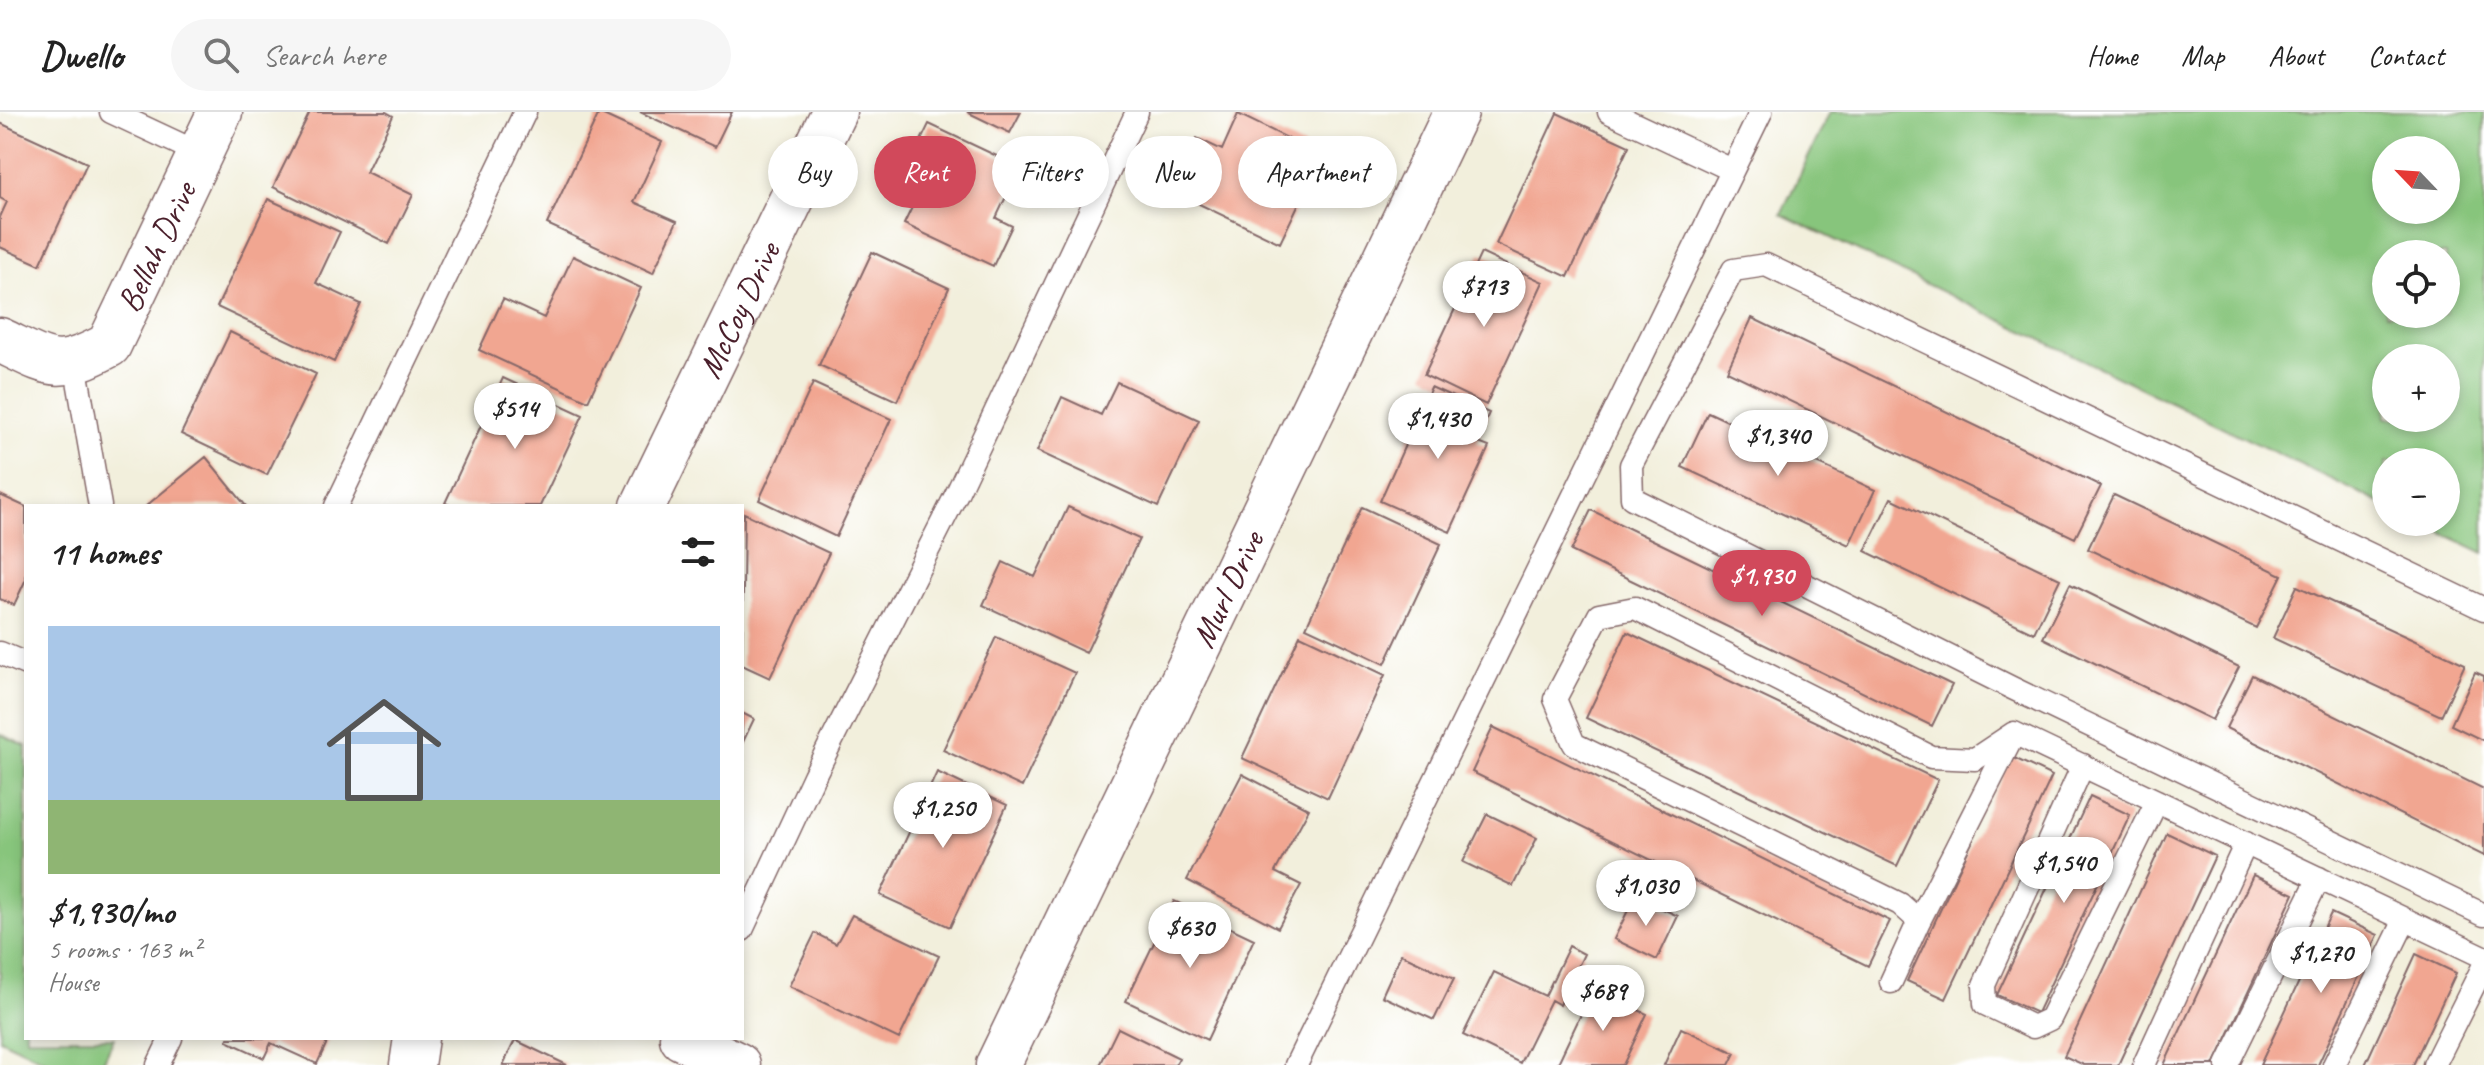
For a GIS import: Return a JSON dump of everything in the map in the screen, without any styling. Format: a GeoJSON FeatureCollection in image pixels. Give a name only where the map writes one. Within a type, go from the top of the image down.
{"type":"FeatureCollection","features":[{"type":"Feature","properties":{"kind":"street","name":"Bellah Drive"},"geometry":{"type":"LineString","coordinates":[[75,363],[109,345],[220,112]]}},
{"type":"Feature","properties":{"kind":"street","name":"McCoy Drive"},"geometry":{"type":"LineString","coordinates":[[644,504],[834,112]]}},
{"type":"Feature","properties":{"kind":"street","name":"Murl Drive"},"geometry":{"type":"LineString","coordinates":[[998,1065],[1456,112]]}},
{"type":"Feature","properties":{"kind":"street"},"geometry":{"type":"LineString","coordinates":[[0,340],[45,362],[75,363]]}},
{"type":"Feature","properties":{"kind":"street"},"geometry":{"type":"LineString","coordinates":[[412,1065],[416,1040]]}},
{"type":"Feature","properties":{"kind":"street"},"geometry":{"type":"LineString","coordinates":[[686,1045],[738,1065]]}},
{"type":"Feature","properties":{"kind":"lane"},"geometry":{"type":"LineString","coordinates":[[111,112],[201,154]]}},
{"type":"Feature","properties":{"kind":"lane"},"geometry":{"type":"LineString","coordinates":[[337,504],[525,112]]}},
{"type":"Feature","properties":{"kind":"lane"},"geometry":{"type":"LineString","coordinates":[[744,926],[814,776],[958,491],[1137,112]]}},
{"type":"Feature","properties":{"kind":"lane"},"geometry":{"type":"LineString","coordinates":[[1609,112],[1732,170]]}},
{"type":"Feature","properties":{"kind":"lane"},"geometry":{"type":"LineString","coordinates":[[1296,1065],[1761,112]]}},
{"type":"Feature","properties":{"kind":"lane"},"geometry":{"type":"LineString","coordinates":[[2484,609],[1766,265],[1733,270],[1631,465],[1632,498],[2012,688],[2484,915]]}},
{"type":"Feature","properties":{"kind":"lane"},"geometry":{"type":"LineString","coordinates":[[75,363],[100,504]]}},
{"type":"Feature","properties":{"kind":"lane"},"geometry":{"type":"LineString","coordinates":[[1919,921],[1900,904],[1574,744],[1555,699],[1599,615],[1635,608],[1931,757],[1975,759],[2014,733]]}},
{"type":"Feature","properties":{"kind":"lane"},"geometry":{"type":"LineString","coordinates":[[0,653],[24,663]]}},
{"type":"Feature","properties":{"kind":"lane"},"geometry":{"type":"LineString","coordinates":[[2014,733],[2484,957]]}},
{"type":"Feature","properties":{"kind":"lane"},"geometry":{"type":"LineString","coordinates":[[1891,982],[2014,733]]}},
{"type":"Feature","properties":{"kind":"lane"},"geometry":{"type":"LineString","coordinates":[[2083,765],[1984,985],[1985,1004],[2033,1027],[2050,1019],[2157,801]]}},
{"type":"Feature","properties":{"kind":"lane"},"geometry":{"type":"LineString","coordinates":[[2144,1065],[2246,843]]}},
{"type":"Feature","properties":{"kind":"lane"},"geometry":{"type":"LineString","coordinates":[[2227,1065],[2319,878]]}},
{"type":"Feature","properties":{"kind":"lane"},"geometry":{"type":"LineString","coordinates":[[2334,1065],[2405,920]]}},
{"type":"Feature","properties":{"kind":"lane"},"geometry":{"type":"LineString","coordinates":[[2434,1065],[2484,965]]}},
{"type":"Feature","properties":{"kind":"lane"},"geometry":{"type":"LineString","coordinates":[[158,1065],[170,1040]]}},
{"type":"Feature","properties":{"kind":"green space"},"geometry":{"type":"Polygon","coordinates":[[[1830,112],[2484,112],[2484,553],[2449,536],[2460,536],[2460,448],[2372,448],[2372,499],[1781,214],[1830,112]]]}},
{"type":"Feature","properties":{"kind":"green space"},"geometry":{"type":"Polygon","coordinates":[[[0,734],[24,745],[24,1040],[113,1040],[102,1065],[54,1065],[0,1039],[0,734]]]}},
{"type":"Feature","properties":{"kind":"building"},"geometry":{"type":"Polygon","coordinates":[[[310,112],[386,112],[393,116],[366,172],[413,195],[389,244],[273,187],[310,112]]]}},
{"type":"Feature","properties":{"kind":"building"},"geometry":{"type":"Polygon","coordinates":[[[640,112],[732,112],[715,147],[640,112]]]}},
{"type":"Feature","properties":{"kind":"building"},"geometry":{"type":"Polygon","coordinates":[[[967,112],[1021,112],[1010,133],[967,112]]]}},
{"type":"Feature","properties":{"kind":"building"},"geometry":{"type":"Polygon","coordinates":[[[599,113],[662,142],[634,202],[677,221],[653,273],[547,224],[599,113]]]}},
{"type":"Feature","properties":{"kind":"building"},"geometry":{"type":"Polygon","coordinates":[[[1557,113],[1629,146],[1568,277],[1496,244],[1557,113]]]}},
{"type":"Feature","properties":{"kind":"building"},"geometry":{"type":"Polygon","coordinates":[[[1238,114],[1283,136],[1238,136],[1238,208],[1297,208],[1280,243],[1207,208],[1222,208],[1222,150],[1238,114]]]}},
{"type":"Feature","properties":{"kind":"building"},"geometry":{"type":"Polygon","coordinates":[[[0,123],[87,163],[40,265],[0,247],[0,217],[7,202],[0,198],[0,123]]]}},
{"type":"Feature","properties":{"kind":"building"},"geometry":{"type":"Polygon","coordinates":[[[929,124],[954,136],[923,136],[929,124]]]}},
{"type":"Feature","properties":{"kind":"building"},"geometry":{"type":"Polygon","coordinates":[[[976,146],[992,154],[992,208],[1001,208],[996,218],[1012,226],[993,266],[904,224],[912,208],[976,208],[976,146]]]}},
{"type":"Feature","properties":{"kind":"building"},"geometry":{"type":"Polygon","coordinates":[[[268,199],[340,232],[316,283],[361,304],[334,362],[217,307],[268,199]]]}},
{"type":"Feature","properties":{"kind":"building"},"geometry":{"type":"Polygon","coordinates":[[[872,252],[949,288],[897,401],[819,365],[872,252]]]}},
{"type":"Feature","properties":{"kind":"building"},"geometry":{"type":"Polygon","coordinates":[[[1481,253],[1543,282],[1486,405],[1424,375],[1481,253]]]}},
{"type":"Feature","properties":{"kind":"building"},"geometry":{"type":"Polygon","coordinates":[[[573,256],[641,288],[588,401],[479,350],[503,299],[544,318],[573,256]]]}},
{"type":"Feature","properties":{"kind":"building"},"geometry":{"type":"Polygon","coordinates":[[[1752,318],[2101,486],[2075,538],[1727,371],[1752,318]]]}},
{"type":"Feature","properties":{"kind":"building"},"geometry":{"type":"Polygon","coordinates":[[[230,332],[316,374],[267,475],[181,434],[230,332]]]}},
{"type":"Feature","properties":{"kind":"building"},"geometry":{"type":"Polygon","coordinates":[[[503,378],[583,415],[541,504],[445,503],[503,378]]]}},
{"type":"Feature","properties":{"kind":"building"},"geometry":{"type":"Polygon","coordinates":[[[1117,382],[1199,420],[1158,507],[1037,451],[1062,397],[1101,415],[1117,382]]]}},
{"type":"Feature","properties":{"kind":"building"},"geometry":{"type":"Polygon","coordinates":[[[813,383],[891,419],[836,537],[759,500],[813,383]]]}},
{"type":"Feature","properties":{"kind":"building"},"geometry":{"type":"Polygon","coordinates":[[[1431,387],[1489,413],[1476,442],[1489,447],[1450,532],[1380,501],[1431,387]]]}},
{"type":"Feature","properties":{"kind":"building"},"geometry":{"type":"Polygon","coordinates":[[[1708,412],[1875,490],[1849,545],[1682,467],[1708,412]]]}},
{"type":"Feature","properties":{"kind":"building"},"geometry":{"type":"Polygon","coordinates":[[[206,457],[244,504],[148,504],[206,457]]]}},
{"type":"Feature","properties":{"kind":"building"},"geometry":{"type":"Polygon","coordinates":[[[0,495],[24,506],[24,583],[14,605],[0,599],[0,495]]]}},
{"type":"Feature","properties":{"kind":"building"},"geometry":{"type":"Polygon","coordinates":[[[2114,495],[2282,575],[2256,628],[2088,549],[2114,495]]]}},
{"type":"Feature","properties":{"kind":"building"},"geometry":{"type":"Polygon","coordinates":[[[1891,498],[2060,579],[2034,633],[1865,551],[1891,498]]]}},
{"type":"Feature","properties":{"kind":"building"},"geometry":{"type":"Polygon","coordinates":[[[1068,507],[1139,539],[1086,653],[983,605],[1003,562],[1035,577],[1068,507]]]}},
{"type":"Feature","properties":{"kind":"building"},"geometry":{"type":"Polygon","coordinates":[[[1362,507],[1441,544],[1385,664],[1306,627],[1362,507]]]}},
{"type":"Feature","properties":{"kind":"building"},"geometry":{"type":"Polygon","coordinates":[[[1591,510],[1952,685],[1932,726],[1571,551],[1591,510]]]}},
{"type":"Feature","properties":{"kind":"building"},"geometry":{"type":"Polygon","coordinates":[[[744,513],[829,553],[770,678],[744,666],[744,513]]]}},
{"type":"Feature","properties":{"kind":"building"},"geometry":{"type":"Polygon","coordinates":[[[2070,584],[2239,667],[2212,720],[2043,638],[2070,584]]]}},
{"type":"Feature","properties":{"kind":"building"},"geometry":{"type":"Polygon","coordinates":[[[2297,586],[2465,664],[2441,716],[2273,638],[2297,586]]]}},
{"type":"Feature","properties":{"kind":"building"},"geometry":{"type":"Polygon","coordinates":[[[1627,632],[1938,780],[1897,866],[1586,718],[1627,632]]]}},
{"type":"Feature","properties":{"kind":"building"},"geometry":{"type":"Polygon","coordinates":[[[1300,635],[1385,675],[1328,798],[1242,758],[1300,635]]]}},
{"type":"Feature","properties":{"kind":"building"},"geometry":{"type":"Polygon","coordinates":[[[996,637],[1075,673],[1022,787],[943,750],[996,637]]]}},
{"type":"Feature","properties":{"kind":"building"},"geometry":{"type":"Polygon","coordinates":[[[2475,672],[2484,676],[2484,741],[2451,725],[2475,672]]]}},
{"type":"Feature","properties":{"kind":"building"},"geometry":{"type":"Polygon","coordinates":[[[2252,675],[2484,789],[2484,856],[2226,728],[2252,675]]]}},
{"type":"Feature","properties":{"kind":"building"},"geometry":{"type":"Polygon","coordinates":[[[744,714],[754,719],[744,740],[744,714]]]}},
{"type":"Feature","properties":{"kind":"building"},"geometry":{"type":"Polygon","coordinates":[[[1493,727],[1890,921],[1868,966],[1472,772],[1493,727]]]}},
{"type":"Feature","properties":{"kind":"building"},"geometry":{"type":"Polygon","coordinates":[[[2012,757],[2052,776],[1946,999],[1907,981],[2012,757]]]}},
{"type":"Feature","properties":{"kind":"building"},"geometry":{"type":"Polygon","coordinates":[[[937,772],[1007,805],[950,927],[880,895],[937,772]]]}},
{"type":"Feature","properties":{"kind":"building"},"geometry":{"type":"Polygon","coordinates":[[[1242,774],[1309,809],[1275,872],[1301,885],[1278,928],[1187,880],[1242,774]]]}},
{"type":"Feature","properties":{"kind":"building"},"geometry":{"type":"Polygon","coordinates":[[[2090,796],[2130,815],[2037,1013],[1997,995],[2090,796]]]}},
{"type":"Feature","properties":{"kind":"building"},"geometry":{"type":"Polygon","coordinates":[[[1487,814],[1537,838],[1513,886],[1463,862],[1487,814]]]}},
{"type":"Feature","properties":{"kind":"building"},"geometry":{"type":"Polygon","coordinates":[[[2167,833],[2215,856],[2118,1065],[2084,1065],[2064,1056],[2167,833]]]}},
{"type":"Feature","properties":{"kind":"building"},"geometry":{"type":"Polygon","coordinates":[[[2253,875],[2294,894],[2214,1065],[2164,1065],[2253,875]]]}},
{"type":"Feature","properties":{"kind":"building"},"geometry":{"type":"Polygon","coordinates":[[[1635,896],[1678,916],[1657,960],[1614,939],[1635,896]]]}},
{"type":"Feature","properties":{"kind":"building"},"geometry":{"type":"Polygon","coordinates":[[[1174,901],[1254,939],[1207,1040],[1126,1001],[1174,901]]]}},
{"type":"Feature","properties":{"kind":"building"},"geometry":{"type":"Polygon","coordinates":[[[2331,913],[2378,935],[2318,1065],[2260,1065],[2331,913]]]}},
{"type":"Feature","properties":{"kind":"building"},"geometry":{"type":"Polygon","coordinates":[[[852,915],[939,956],[899,1039],[789,986],[815,933],[836,944],[852,915]]]}},
{"type":"Feature","properties":{"kind":"building"},"geometry":{"type":"Polygon","coordinates":[[[1569,946],[1584,954],[1560,1005],[1551,1000],[1520,1063],[1463,1035],[1494,972],[1545,996],[1569,946]]]}},
{"type":"Feature","properties":{"kind":"building"},"geometry":{"type":"Polygon","coordinates":[[[1401,954],[1454,979],[1434,1020],[1382,996],[1401,954]]]}},
{"type":"Feature","properties":{"kind":"building"},"geometry":{"type":"Polygon","coordinates":[[[2416,954],[2456,973],[2413,1065],[2365,1065],[2416,954]]]}},
{"type":"Feature","properties":{"kind":"building"},"geometry":{"type":"Polygon","coordinates":[[[1593,989],[1647,1014],[1623,1065],[1557,1065],[1593,989]]]}},
{"type":"Feature","properties":{"kind":"building"},"geometry":{"type":"Polygon","coordinates":[[[1118,1028],[1179,1058],[1175,1065],[1100,1065],[1118,1028]]]}},
{"type":"Feature","properties":{"kind":"building"},"geometry":{"type":"Polygon","coordinates":[[[1681,1028],[1735,1053],[1729,1065],[1664,1065],[1681,1028]]]}},
{"type":"Feature","properties":{"kind":"building"},"geometry":{"type":"Polygon","coordinates":[[[328,1040],[317,1064],[271,1043],[264,1058],[227,1041],[328,1040]]]}},
{"type":"Feature","properties":{"kind":"building"},"geometry":{"type":"Polygon","coordinates":[[[515,1040],[567,1065],[503,1065],[515,1040]]]}}]}
